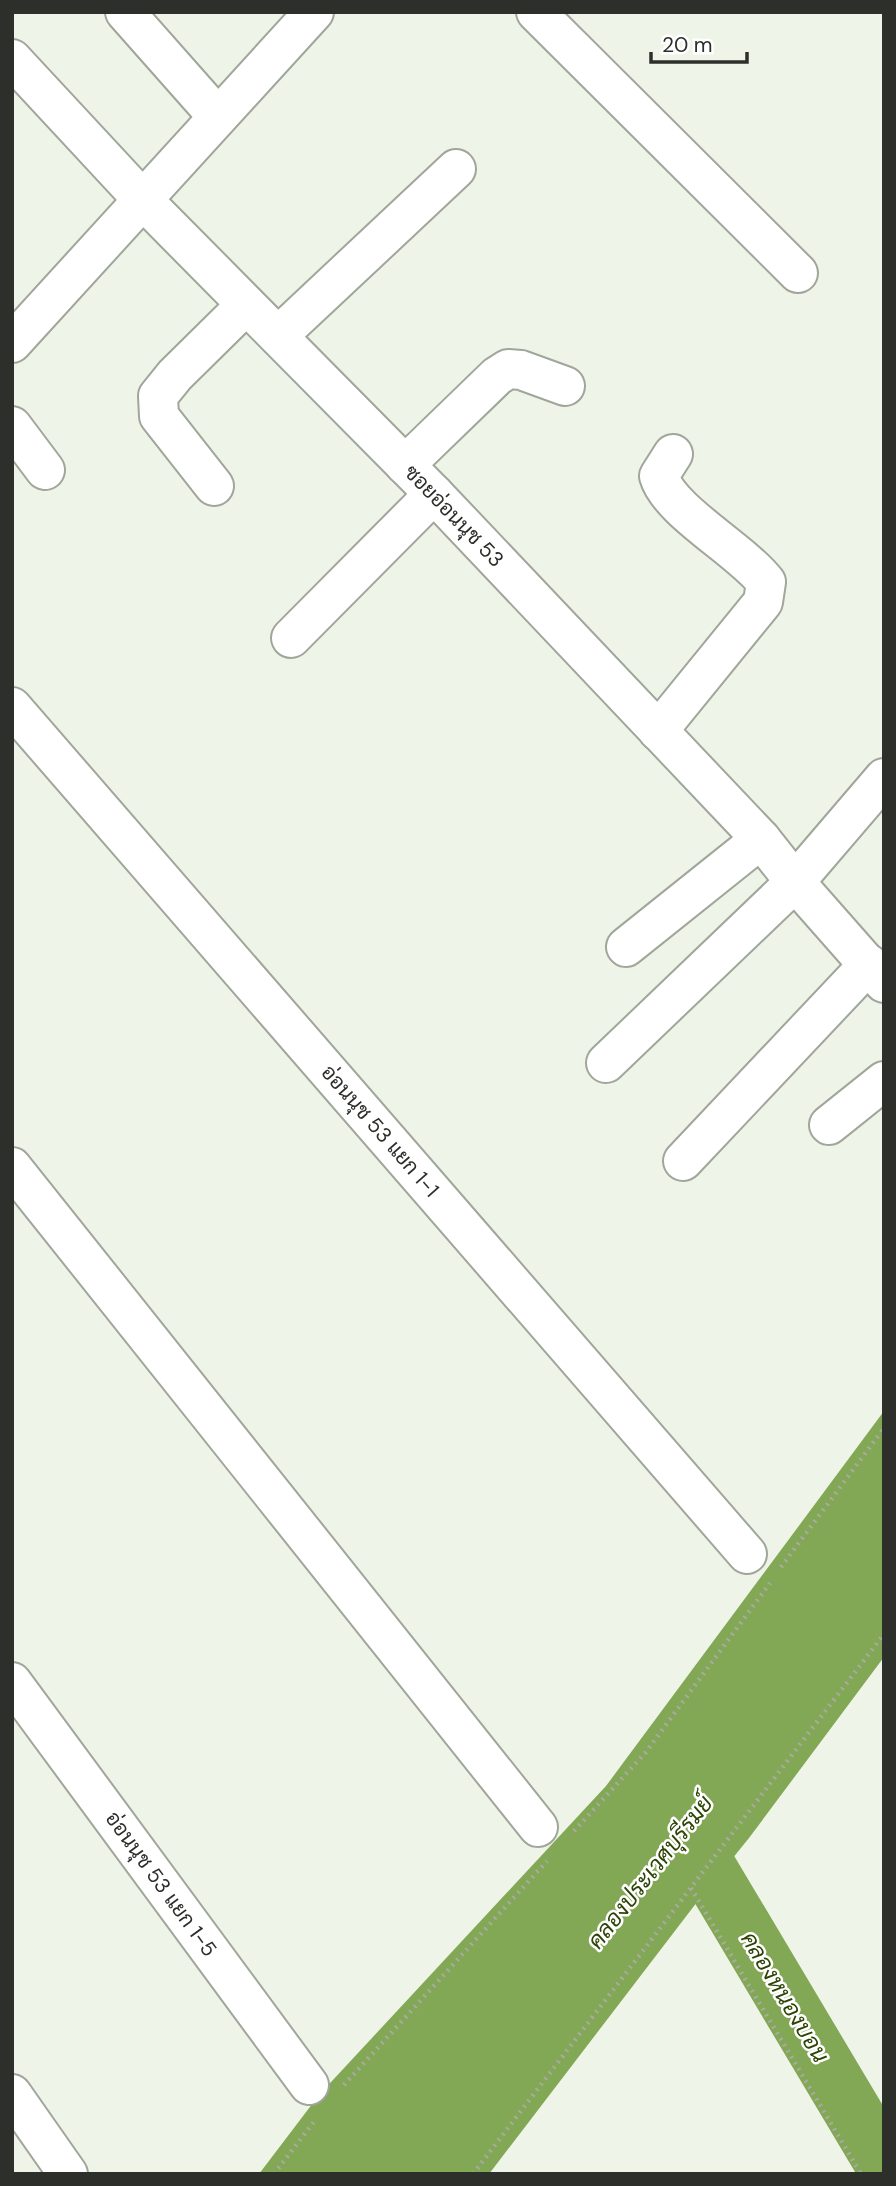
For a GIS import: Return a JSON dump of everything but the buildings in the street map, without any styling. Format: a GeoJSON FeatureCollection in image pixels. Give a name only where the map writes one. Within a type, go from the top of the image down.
{"type":"FeatureCollection","features":[{"type":"Feature","properties":{"kind":"street"},"geometry":{"type":"LineString","coordinates":[[125,12],[217,116]]}},
{"type":"Feature","properties":{"kind":"street"},"geometry":{"type":"LineString","coordinates":[[12,343],[314,12]]}},
{"type":"Feature","properties":{"kind":"street"},"geometry":{"type":"LineString","coordinates":[[536,12],[798,273]]}},
{"type":"Feature","properties":{"kind":"street","name":"ซอยอ่อนนุช 53"},"geometry":{"type":"LineString","coordinates":[[12,60],[142,199],[435,494],[761,839],[876,974]]}},
{"type":"Feature","properties":{"kind":"street"},"geometry":{"type":"LineString","coordinates":[[278,336],[456,169]]}},
{"type":"Feature","properties":{"kind":"street"},"geometry":{"type":"LineString","coordinates":[[215,486],[159,416],[158,396],[175,375],[246,305]]}},
{"type":"Feature","properties":{"kind":"street"},"geometry":{"type":"LineString","coordinates":[[405,465],[508,369],[521,370],[565,386]]}},
{"type":"Feature","properties":{"kind":"street"},"geometry":{"type":"LineString","coordinates":[[12,426],[45,470]]}},
{"type":"Feature","properties":{"kind":"street"},"geometry":{"type":"LineString","coordinates":[[658,731],[763,602],[766,582],[755,568],[674,502],[662,489],[659,476],[673,454]]}},
{"type":"Feature","properties":{"kind":"street"},"geometry":{"type":"LineString","coordinates":[[291,639],[435,494]]}},
{"type":"Feature","properties":{"kind":"street","name":"อ่อนนุช 53 แยก 1-1"},"geometry":{"type":"LineString","coordinates":[[12,708],[747,1554]]}},
{"type":"Feature","properties":{"kind":"street"},"geometry":{"type":"LineString","coordinates":[[606,1063],[795,882],[884,778]]}},
{"type":"Feature","properties":{"kind":"street"},"geometry":{"type":"LineString","coordinates":[[626,947],[761,839]]}},
{"type":"Feature","properties":{"kind":"street"},"geometry":{"type":"LineString","coordinates":[[683,1161],[876,974]]}},
{"type":"Feature","properties":{"kind":"street"},"geometry":{"type":"LineString","coordinates":[[829,1125],[884,1081]]}},
{"type":"Feature","properties":{"kind":"street"},"geometry":{"type":"LineString","coordinates":[[12,1167],[554,1838]]}},
{"type":"Feature","properties":{"kind":"street","name":"อ่อนนุช 53 แยก 1-5"},"geometry":{"type":"LineString","coordinates":[[12,1682],[323,2095]]}},
{"type":"Feature","properties":{"kind":"street"},"geometry":{"type":"LineString","coordinates":[[12,2094],[68,2174]]}},
{"type":"Feature","properties":{"kind":"path"},"geometry":{"type":"LineString","coordinates":[[274,2174],[323,2095],[554,1838],[646,1752],[884,1428]]}},
{"type":"Feature","properties":{"kind":"path"},"geometry":{"type":"LineString","coordinates":[[473,2174],[884,1634]]}},
{"type":"Feature","properties":{"kind":"path"},"geometry":{"type":"LineString","coordinates":[[691,1888],[860,2174]]}},
{"type":"Feature","properties":{"kind":"water","name":"คลองประเวศบุรีรมย์"},"geometry":{"type":"Polygon","coordinates":[[[884,1411],[884,1657],[749,1838],[489,2174],[259,2174],[319,2095],[606,1786],[884,1411]]]}},
{"type":"Feature","properties":{"kind":"waterway","name":"คลองหนองบอน"},"geometry":{"type":"LineString","coordinates":[[685,1830],[884,2164]]}}]}
